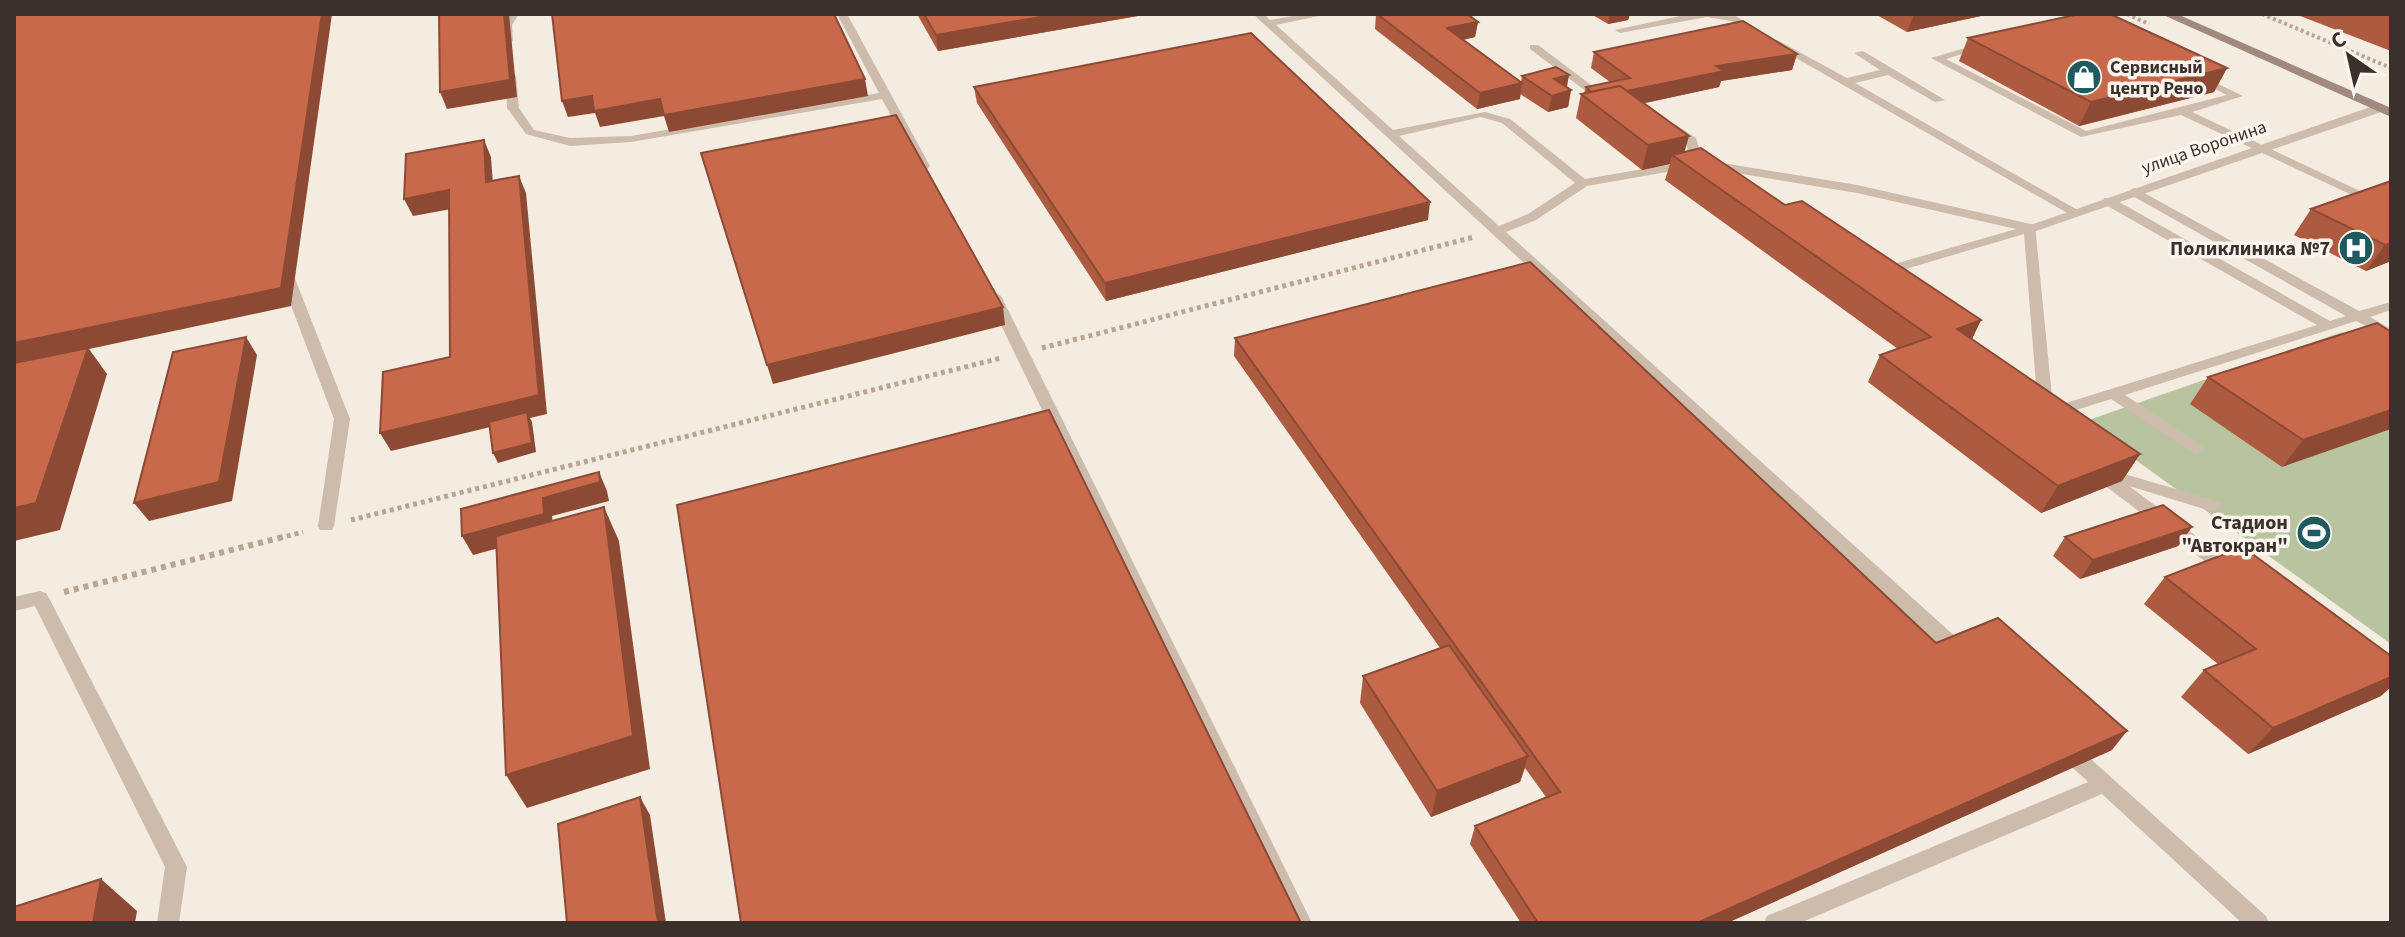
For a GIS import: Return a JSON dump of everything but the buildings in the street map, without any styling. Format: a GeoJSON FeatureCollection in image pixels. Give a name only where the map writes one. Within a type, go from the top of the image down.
{"type":"FeatureCollection","features":[{"type":"Feature","properties":{"kind":"main road"},"geometry":{"type":"LineString","coordinates":[[2167,14],[2388,106]]}},
{"type":"Feature","properties":{"kind":"main road"},"geometry":{"type":"LineString","coordinates":[[2189,14],[2388,106]]}},
{"type":"Feature","properties":{"kind":"street","name":"улица Воронина"},"geometry":{"type":"LineString","coordinates":[[2030,228],[2388,106]]}},
{"type":"Feature","properties":{"kind":"lane"},"geometry":{"type":"LineString","coordinates":[[509,53],[507,25],[514,14]]}},
{"type":"Feature","properties":{"kind":"lane"},"geometry":{"type":"LineString","coordinates":[[842,14],[929,176]]}},
{"type":"Feature","properties":{"kind":"lane"},"geometry":{"type":"LineString","coordinates":[[1258,14],[1977,668]]}},
{"type":"Feature","properties":{"kind":"lane"},"geometry":{"type":"LineString","coordinates":[[1269,23],[1323,14]]}},
{"type":"Feature","properties":{"kind":"lane"},"geometry":{"type":"LineString","coordinates":[[1652,14],[1664,22]]}},
{"type":"Feature","properties":{"kind":"lane"},"geometry":{"type":"LineString","coordinates":[[1620,30],[1707,14],[1734,18],[2075,212]]}},
{"type":"Feature","properties":{"kind":"lane"},"geometry":{"type":"LineString","coordinates":[[1993,44],[1936,58],[2085,135],[2237,96],[2194,76]]}},
{"type":"Feature","properties":{"kind":"lane"},"geometry":{"type":"LineString","coordinates":[[1534,47],[1605,101],[1620,104]]}},
{"type":"Feature","properties":{"kind":"lane"},"geometry":{"type":"LineString","coordinates":[[1859,53],[1939,100]]}},
{"type":"Feature","properties":{"kind":"lane"},"geometry":{"type":"LineString","coordinates":[[510,67],[513,108],[530,132],[570,142],[631,139],[886,95]]}},
{"type":"Feature","properties":{"kind":"lane"},"geometry":{"type":"LineString","coordinates":[[1845,82],[1890,71]]}},
{"type":"Feature","properties":{"kind":"lane"},"geometry":{"type":"LineString","coordinates":[[2182,111],[2373,200]]}},
{"type":"Feature","properties":{"kind":"lane"},"geometry":{"type":"LineString","coordinates":[[1391,134],[1481,114],[1494,117],[1506,121],[1583,183]]}},
{"type":"Feature","properties":{"kind":"lane"},"geometry":{"type":"LineString","coordinates":[[1659,118],[1692,140],[1697,163],[1720,179]]}},
{"type":"Feature","properties":{"kind":"lane"},"geometry":{"type":"LineString","coordinates":[[1497,231],[1532,217],[1583,183],[1697,163],[1857,189],[2030,228]]}},
{"type":"Feature","properties":{"kind":"lane"},"geometry":{"type":"LineString","coordinates":[[2135,192],[2391,335]]}},
{"type":"Feature","properties":{"kind":"lane"},"geometry":{"type":"LineString","coordinates":[[2108,201],[2331,327]]}},
{"type":"Feature","properties":{"kind":"lane"},"geometry":{"type":"LineString","coordinates":[[1870,276],[2030,228]]}},
{"type":"Feature","properties":{"kind":"lane"},"geometry":{"type":"LineString","coordinates":[[2030,228],[2045,415],[2308,339],[2331,327],[2391,306]]}},
{"type":"Feature","properties":{"kind":"lane"},"geometry":{"type":"LineString","coordinates":[[282,261],[342,419],[326,526]]}},
{"type":"Feature","properties":{"kind":"lane"},"geometry":{"type":"LineString","coordinates":[[988,285],[1024,352],[1301,923]]}},
{"type":"Feature","properties":{"kind":"lane"},"geometry":{"type":"LineString","coordinates":[[2114,394],[2196,450]]}},
{"type":"Feature","properties":{"kind":"lane"},"geometry":{"type":"LineString","coordinates":[[2214,506],[2091,465],[2250,585]]}},
{"type":"Feature","properties":{"kind":"lane"},"geometry":{"type":"LineString","coordinates":[[14,604],[40,598],[176,867],[168,923]]}},
{"type":"Feature","properties":{"kind":"lane"},"geometry":{"type":"LineString","coordinates":[[2058,742],[2258,923]]}},
{"type":"Feature","properties":{"kind":"lane"},"geometry":{"type":"LineString","coordinates":[[1775,923],[2105,784]]}},
{"type":"Feature","properties":{"kind":"path"},"geometry":{"type":"LineString","coordinates":[[2262,14],[2391,68]]}},
{"type":"Feature","properties":{"kind":"path"},"geometry":{"type":"LineString","coordinates":[[40,598],[1497,231]]}},
{"type":"Feature","properties":{"kind":"green space","name":"Стадион \"Автокран\""},"geometry":{"type":"Polygon","coordinates":[[[2342,332],[2391,361],[2391,644],[2083,422],[2342,332]]]}},
{"type":"Feature","properties":{"kind":"place","name":"Сервисный центр Рено"},"geometry":{"type":"Point","coordinates":[2084,77]}},
{"type":"Feature","properties":{"kind":"place","name":"Поликлиника №7"},"geometry":{"type":"Point","coordinates":[2356,248]}},
{"type":"Feature","properties":{"kind":"place","name":"Стадион \"Автокран\""},"geometry":{"type":"Point","coordinates":[2314,533]}}]}
